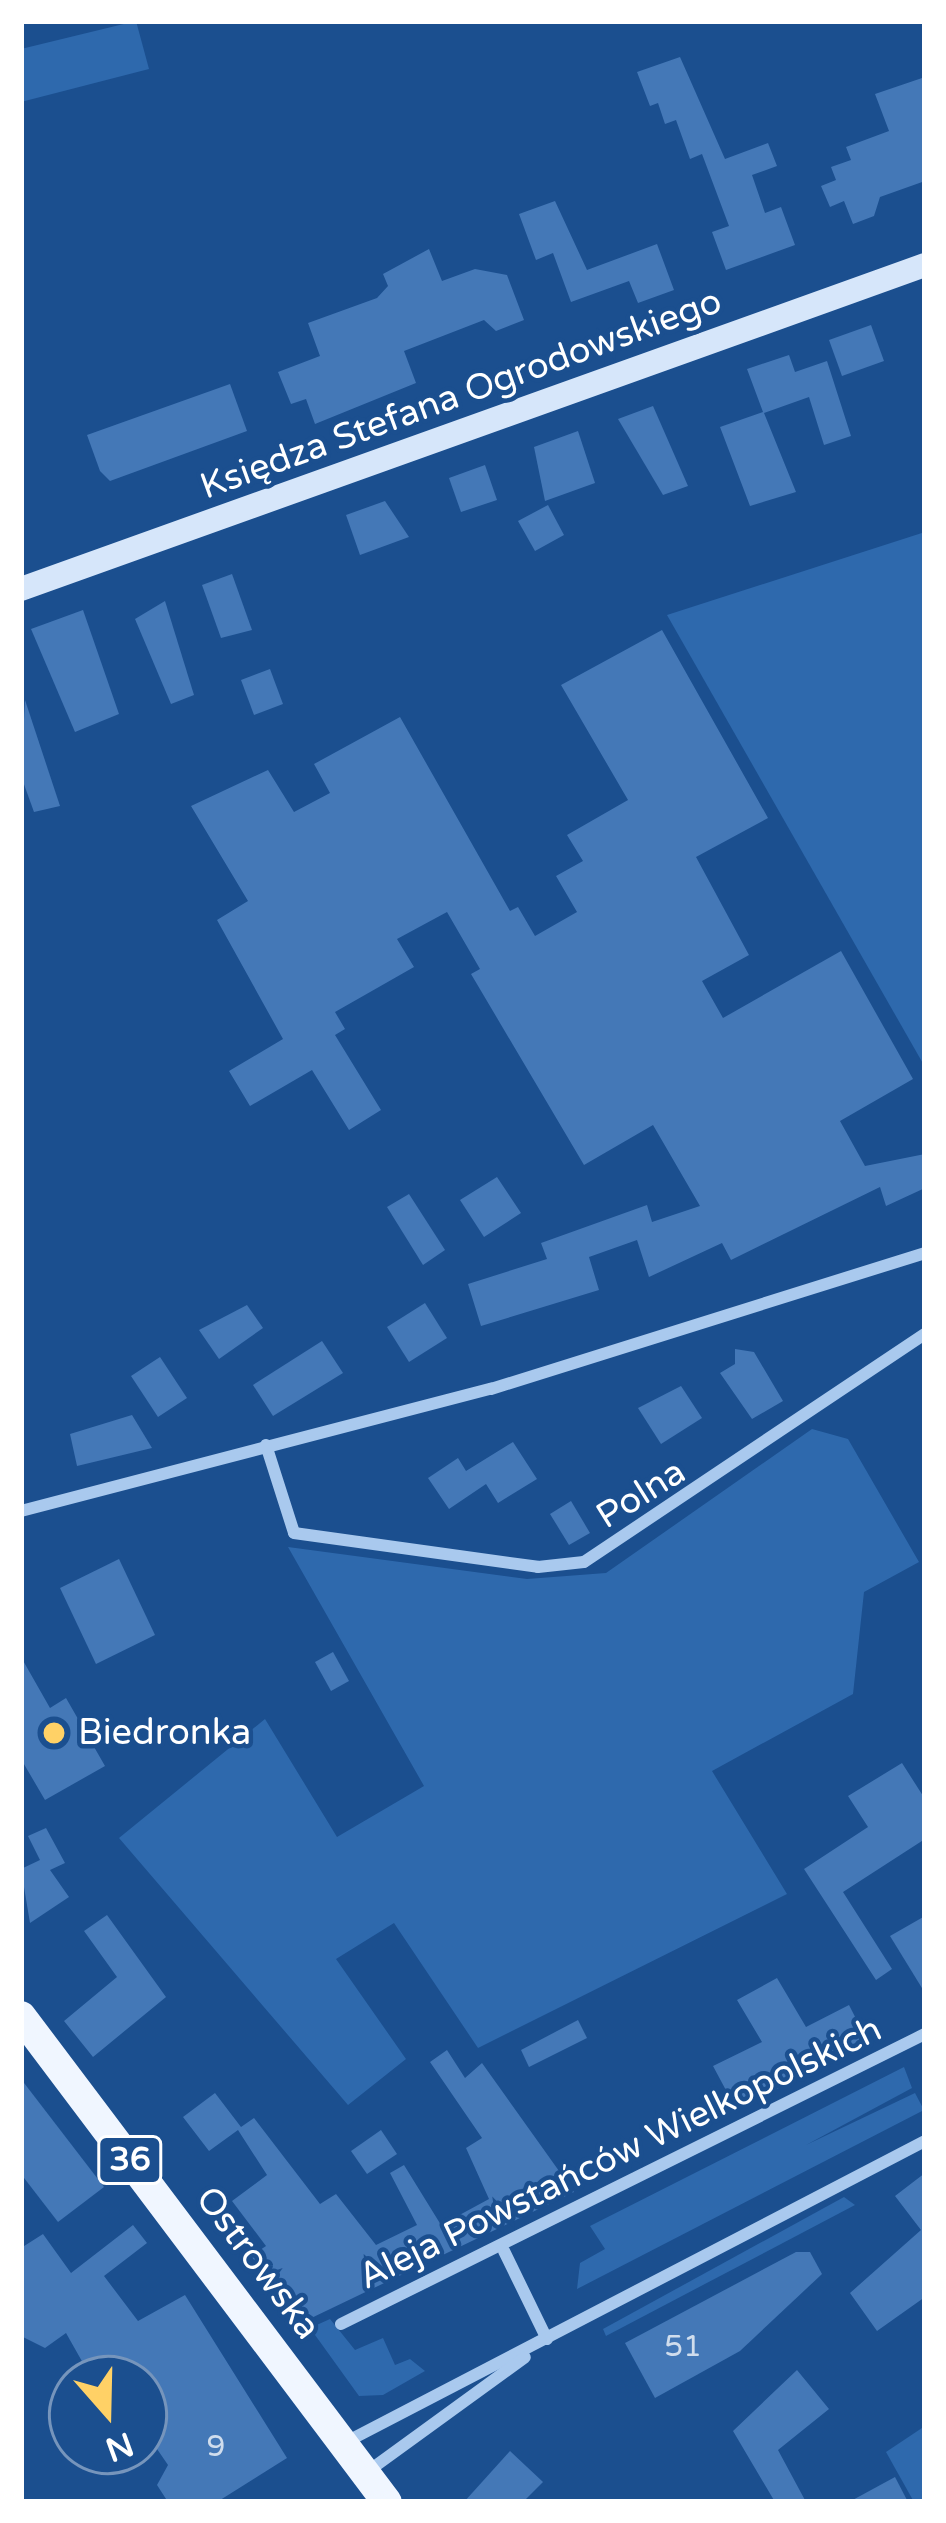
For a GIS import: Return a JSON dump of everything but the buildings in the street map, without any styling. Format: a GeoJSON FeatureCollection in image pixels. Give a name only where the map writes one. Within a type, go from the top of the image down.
{"type":"FeatureCollection","features":[{"type":"Feature","properties":{"kind":"main road","name":"Ostrowska"},"geometry":{"type":"LineString","coordinates":[[21,2016],[387,2502]]}},
{"type":"Feature","properties":{"kind":"street","name":"Księdza Stefana Ogrodowskiego"},"geometry":{"type":"LineString","coordinates":[[21,589],[925,266]]}},
{"type":"Feature","properties":{"kind":"street"},"geometry":{"type":"LineString","coordinates":[[21,1510],[491,1389],[925,1253]]}},
{"type":"Feature","properties":{"kind":"street","name":"Polna"},"geometry":{"type":"LineString","coordinates":[[266,1445],[295,1533],[538,1568],[584,1562],[925,1334]]}},
{"type":"Feature","properties":{"kind":"street","name":"Aleja Powstańców Wielkopolskich"},"geometry":{"type":"LineString","coordinates":[[340,2324],[504,2251],[925,2034]]}},
{"type":"Feature","properties":{"kind":"street"},"geometry":{"type":"LineString","coordinates":[[345,2443],[925,2141]]}},
{"type":"Feature","properties":{"kind":"street"},"geometry":{"type":"LineString","coordinates":[[504,2251],[547,2339]]}},
{"type":"Feature","properties":{"kind":"street"},"geometry":{"type":"LineString","coordinates":[[366,2472],[547,2339]]}},
{"type":"Feature","properties":{"kind":"shaded area"},"geometry":{"type":"Polygon","coordinates":[[[136,21],[149,69],[21,102],[21,49],[136,21]]]}},
{"type":"Feature","properties":{"kind":"shaded area"},"geometry":{"type":"Polygon","coordinates":[[[925,532],[925,1067],[667,615],[925,532]]]}},
{"type":"Feature","properties":{"kind":"shaded area"},"geometry":{"type":"Polygon","coordinates":[[[812,1429],[848,1439],[919,1562],[864,1592],[853,1694],[712,1771],[787,1894],[478,2048],[394,1923],[336,1959],[406,2059],[348,2105],[119,1838],[265,1719],[337,1837],[424,1786],[288,1547],[527,1579],[606,1573],[812,1429]]]}},
{"type":"Feature","properties":{"kind":"shaded area"},"geometry":{"type":"Polygon","coordinates":[[[904,2067],[912,2088],[806,2145],[915,2093],[924,2110],[577,2289],[580,2263],[605,2249],[590,2226],[904,2067]]]}},
{"type":"Feature","properties":{"kind":"shaded area"},"geometry":{"type":"Polygon","coordinates":[[[844,2197],[855,2205],[606,2336],[603,2329],[844,2197]]]}},
{"type":"Feature","properties":{"kind":"shaded area"},"geometry":{"type":"Polygon","coordinates":[[[330,2319],[355,2350],[383,2338],[395,2365],[410,2359],[425,2371],[383,2395],[359,2396],[310,2328],[330,2319]]]}},
{"type":"Feature","properties":{"kind":"shaded area"},"geometry":{"type":"Polygon","coordinates":[[[925,2426],[925,2502],[914,2502],[886,2452],[925,2426]]]}},
{"type":"Feature","properties":{"kind":"place","name":"Biedronka"},"geometry":{"type":"Point","coordinates":[54,1733]}}]}
